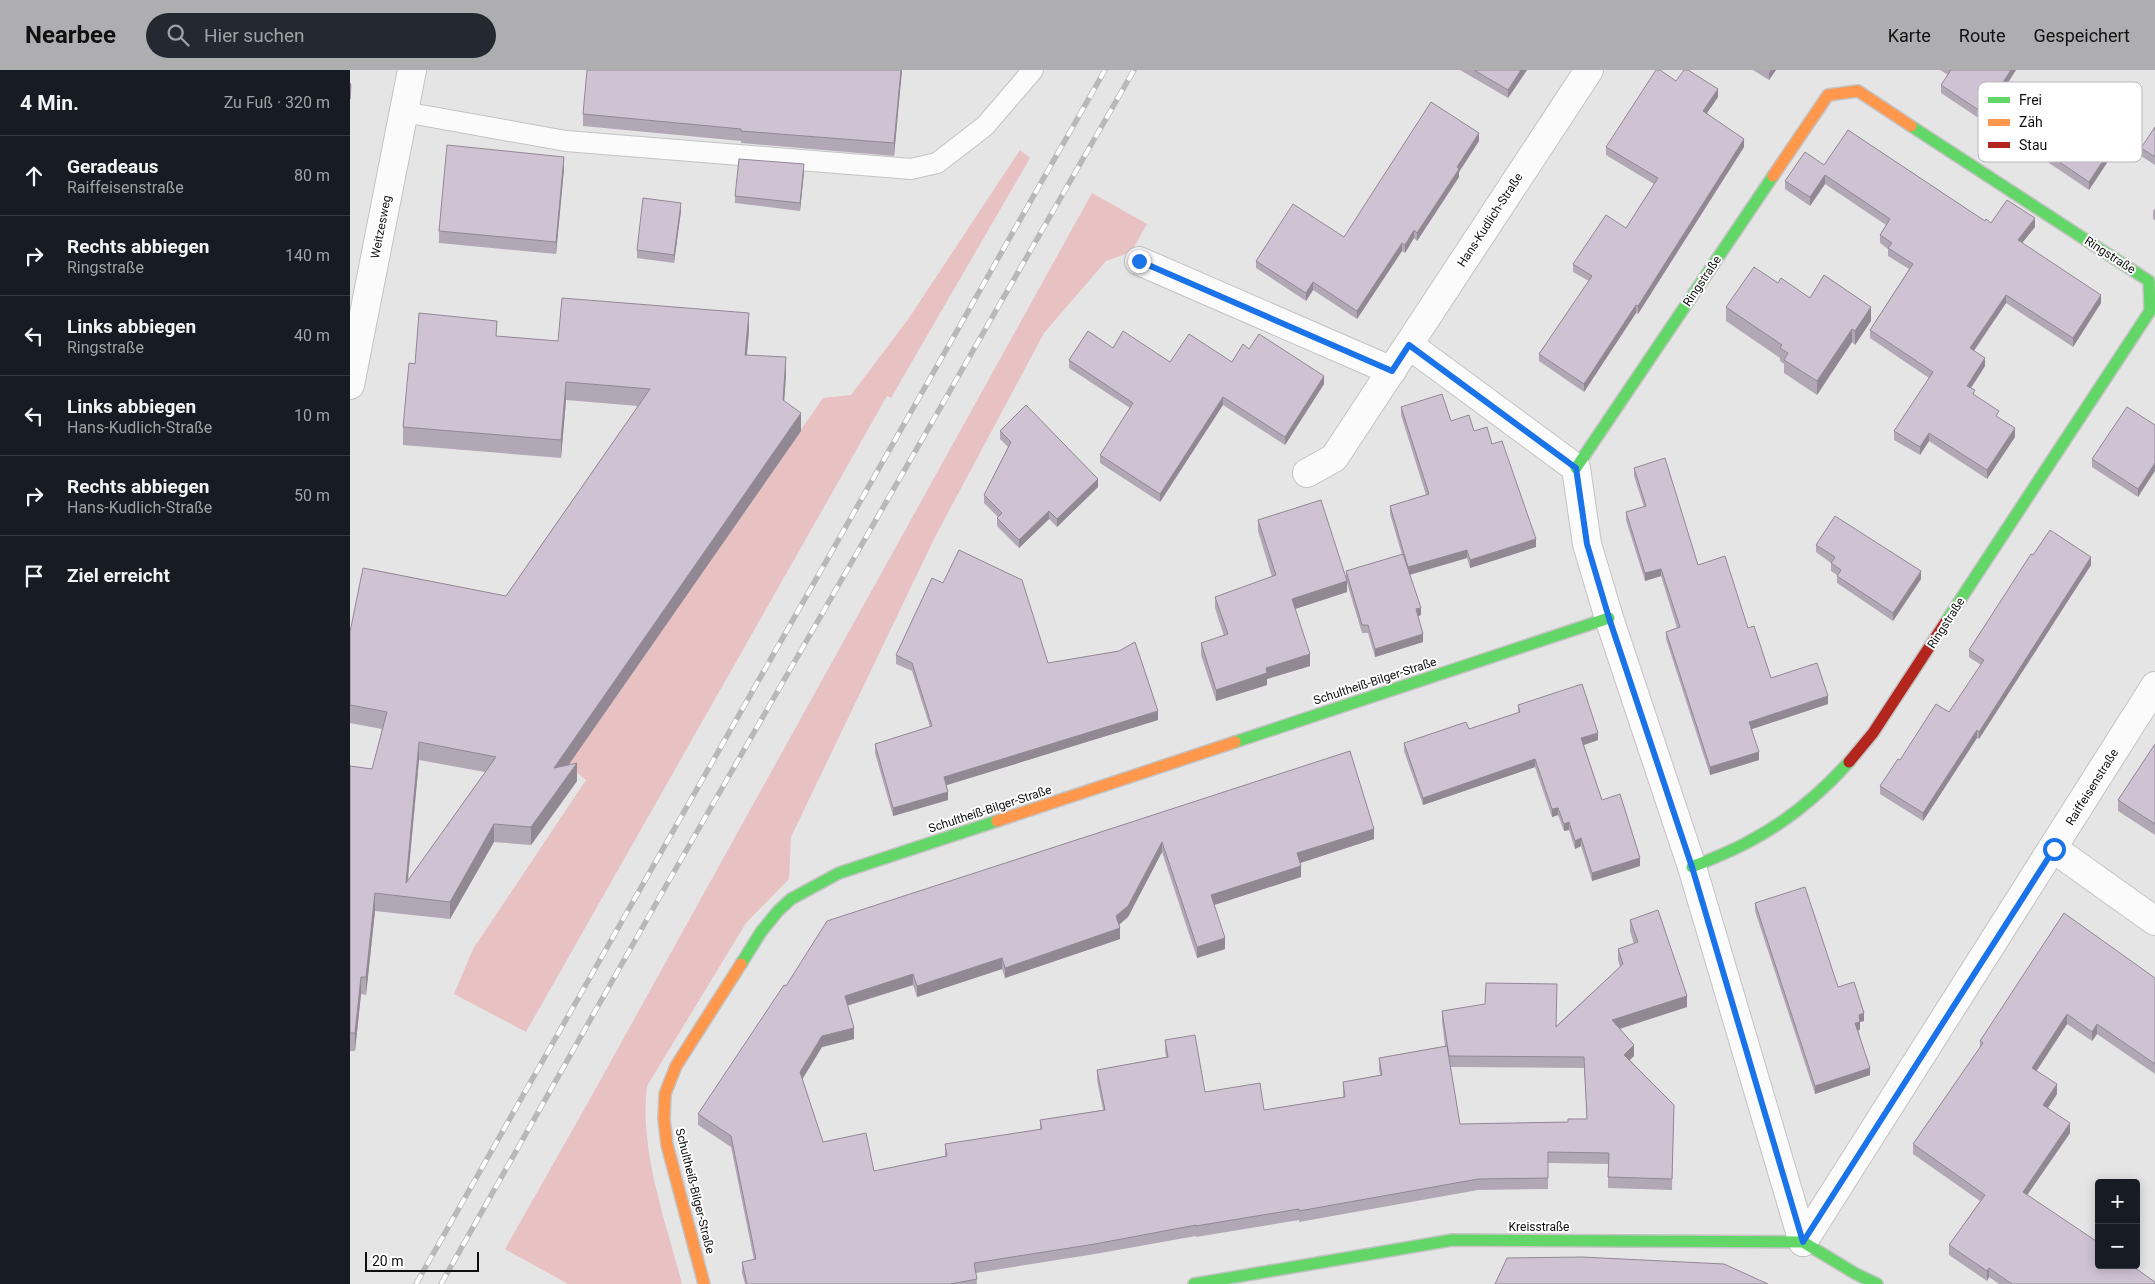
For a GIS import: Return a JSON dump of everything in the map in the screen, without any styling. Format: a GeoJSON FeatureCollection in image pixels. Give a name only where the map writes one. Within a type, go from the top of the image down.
{"type":"FeatureCollection","features":[{"type":"Feature","properties":{"kind":"street","name":"Weitzesweg"},"geometry":{"type":"LineString","coordinates":[[350,385],[412,70]]}},
{"type":"Feature","properties":{"kind":"street","name":"Hans-Kudlich-Straße"},"geometry":{"type":"LineString","coordinates":[[1307,473],[1334,458],[1589,70]]}},
{"type":"Feature","properties":{"kind":"street","name":"Ringstraße"},"geometry":{"type":"LineString","coordinates":[[1576,468],[1828,96],[1858,91],[2149,281],[2150,311],[1863,747],[1831,781],[1795,814],[1758,838],[1692,867]]}},
{"type":"Feature","properties":{"kind":"street"},"geometry":{"type":"LineString","coordinates":[[1139,261],[1392,371]]}},
{"type":"Feature","properties":{"kind":"street"},"geometry":{"type":"LineString","coordinates":[[1409,345],[1576,468],[1587,544],[1609,618],[1692,867],[1803,1242],[1862,1281]]}},
{"type":"Feature","properties":{"kind":"street","name":"Schultheiß-Bilger-Straße"},"geometry":{"type":"LineString","coordinates":[[704,1284],[667,1145],[664,1119],[665,1094],[676,1066],[760,932],[791,898],[839,873],[1609,618]]}},
{"type":"Feature","properties":{"kind":"street","name":"Raiffeisenstraße"},"geometry":{"type":"LineString","coordinates":[[1803,1242],[2054,849],[2155,686]]}},
{"type":"Feature","properties":{"kind":"street"},"geometry":{"type":"LineString","coordinates":[[2054,849],[2155,921]]}},
{"type":"Feature","properties":{"kind":"street","name":"Kreisstraße"},"geometry":{"type":"LineString","coordinates":[[1194,1284],[1452,1240],[1803,1242]]}},
{"type":"Feature","properties":{"kind":"lane"},"geometry":{"type":"LineString","coordinates":[[404,112],[566,141],[911,169],[937,163],[985,126],[1032,70]]}},
{"type":"Feature","properties":{"kind":"shaded area"},"geometry":{"type":"Polygon","coordinates":[[[1020,150],[1030,158],[891,398],[887,396],[526,1032],[454,994],[473,949],[586,780],[568,765],[823,398],[851,395],[909,318],[1020,150]]]}},
{"type":"Feature","properties":{"kind":"shaded area"},"geometry":{"type":"Polygon","coordinates":[[[1092,193],[1147,224],[1131,252],[1106,261],[1044,333],[935,537],[791,837],[789,879],[746,923],[647,1086],[646,1111],[650,1161],[682,1284],[568,1284],[505,1249],[1092,193]]]}},
{"type":"Feature","properties":{"kind":"building"},"geometry":{"type":"Polygon","coordinates":[[[587,70],[901,70],[894,143],[741,131],[741,129],[583,114],[587,70]]]}},
{"type":"Feature","properties":{"kind":"building"},"geometry":{"type":"Polygon","coordinates":[[[1474,70],[1521,70],[1508,90],[1474,70]]]}},
{"type":"Feature","properties":{"kind":"building"},"geometry":{"type":"Polygon","coordinates":[[[1656,70],[1660,70],[1676,81],[1684,70],[1688,70],[1718,89],[1703,111],[1744,139],[1638,306],[1636,305],[1584,384],[1539,354],[1592,276],[1573,264],[1606,215],[1626,228],[1658,178],[1606,147],[1656,70]]]}},
{"type":"Feature","properties":{"kind":"building"},"geometry":{"type":"Polygon","coordinates":[[[1951,70],[2011,70],[2003,82],[1978,82],[1978,110],[1941,85],[1951,70]]]}},
{"type":"Feature","properties":{"kind":"building"},"geometry":{"type":"Polygon","coordinates":[[[1431,102],[1479,133],[1457,167],[1459,169],[1417,233],[1414,230],[1405,245],[1402,243],[1357,311],[1313,282],[1306,293],[1256,261],[1293,204],[1344,237],[1431,102]]]}},
{"type":"Feature","properties":{"kind":"building"},"geometry":{"type":"Polygon","coordinates":[[[2155,127],[2155,157],[2142,149],[2155,127]]]}},
{"type":"Feature","properties":{"kind":"building"},"geometry":{"type":"Polygon","coordinates":[[[1848,130],[1985,221],[1986,219],[1991,223],[2007,200],[2035,218],[2018,240],[2101,295],[2073,338],[2006,295],[1970,348],[1985,358],[1967,386],[1975,390],[1973,394],[1999,411],[1996,416],[2015,428],[1987,470],[1929,433],[1920,447],[1894,431],[1933,372],[1870,330],[1913,264],[1888,248],[1892,243],[1880,235],[1890,219],[1825,175],[1810,197],[1785,181],[1805,152],[1824,165],[1848,130]]]}},
{"type":"Feature","properties":{"kind":"building"},"geometry":{"type":"Polygon","coordinates":[[[447,145],[564,157],[556,242],[439,231],[447,145]]]}},
{"type":"Feature","properties":{"kind":"building"},"geometry":{"type":"Polygon","coordinates":[[[739,159],[804,164],[800,203],[735,196],[739,159]]]}},
{"type":"Feature","properties":{"kind":"building"},"geometry":{"type":"Polygon","coordinates":[[[2059,162],[2102,162],[2089,182],[2059,162]]]}},
{"type":"Feature","properties":{"kind":"building"},"geometry":{"type":"Polygon","coordinates":[[[643,198],[681,203],[674,255],[637,250],[643,198]]]}},
{"type":"Feature","properties":{"kind":"building"},"geometry":{"type":"Polygon","coordinates":[[[1754,267],[1778,283],[1781,278],[1810,298],[1824,275],[1871,307],[1855,331],[1852,329],[1817,381],[1784,360],[1788,353],[1780,348],[1782,345],[1726,307],[1754,267]]]}},
{"type":"Feature","properties":{"kind":"building"},"geometry":{"type":"Polygon","coordinates":[[[562,298],[749,313],[745,355],[786,357],[783,400],[801,413],[554,768],[577,763],[531,827],[494,824],[450,902],[375,893],[366,977],[361,977],[355,1033],[350,1033],[350,766],[372,769],[387,712],[350,705],[350,632],[363,568],[506,596],[650,389],[566,382],[561,440],[403,427],[409,363],[415,364],[419,313],[497,321],[496,336],[558,341],[562,298]],[[419,742],[406,883],[496,757],[419,742]]]}},
{"type":"Feature","properties":{"kind":"building"},"geometry":{"type":"Polygon","coordinates":[[[1088,331],[1113,348],[1123,331],[1170,362],[1189,334],[1232,362],[1243,344],[1249,349],[1259,334],[1324,376],[1285,437],[1223,397],[1160,494],[1100,455],[1133,403],[1069,360],[1088,331]]]}},
{"type":"Feature","properties":{"kind":"building"},"geometry":{"type":"Polygon","coordinates":[[[1442,394],[1451,421],[1469,415],[1474,431],[1487,427],[1492,444],[1502,441],[1536,539],[1470,560],[1467,550],[1408,567],[1390,506],[1429,494],[1401,407],[1442,394]]]}},
{"type":"Feature","properties":{"kind":"building"},"geometry":{"type":"Polygon","coordinates":[[[1026,405],[1098,479],[1057,519],[1049,511],[1019,540],[997,518],[1002,513],[984,495],[1011,442],[1000,431],[1026,405]]]}},
{"type":"Feature","properties":{"kind":"building"},"geometry":{"type":"Polygon","coordinates":[[[2127,407],[2155,425],[2155,463],[2138,489],[2092,459],[2127,407]]]}},
{"type":"Feature","properties":{"kind":"building"},"geometry":{"type":"Polygon","coordinates":[[[1665,458],[1698,565],[1725,556],[1748,628],[1754,626],[1771,678],[1817,663],[1828,696],[1749,722],[1759,752],[1710,767],[1666,632],[1680,627],[1661,569],[1645,573],[1626,512],[1646,506],[1634,468],[1665,458]]]}},
{"type":"Feature","properties":{"kind":"building"},"geometry":{"type":"Polygon","coordinates":[[[1321,500],[1347,581],[1292,599],[1310,654],[1266,668],[1267,673],[1216,690],[1201,643],[1228,634],[1215,597],[1276,575],[1258,520],[1321,500]]]}},
{"type":"Feature","properties":{"kind":"building"},"geometry":{"type":"Polygon","coordinates":[[[1835,516],[1921,571],[1893,613],[1837,576],[1841,570],[1831,563],[1835,557],[1816,545],[1835,516]]]}},
{"type":"Feature","properties":{"kind":"building"},"geometry":{"type":"Polygon","coordinates":[[[2050,530],[2091,557],[1979,732],[1977,730],[1923,813],[1880,786],[1898,759],[1900,760],[1936,704],[1949,712],[1984,660],[1969,650],[2031,554],[2033,555],[2050,530]]]}},
{"type":"Feature","properties":{"kind":"building"},"geometry":{"type":"Polygon","coordinates":[[[959,550],[1022,580],[1048,663],[1119,651],[1135,642],[1158,711],[944,777],[948,792],[893,808],[875,744],[932,726],[912,663],[896,655],[932,578],[943,583],[959,550]]]}},
{"type":"Feature","properties":{"kind":"building"},"geometry":{"type":"Polygon","coordinates":[[[1403,554],[1421,608],[1416,609],[1423,634],[1375,649],[1368,625],[1362,625],[1346,571],[1403,554]]]}},
{"type":"Feature","properties":{"kind":"building"},"geometry":{"type":"Polygon","coordinates":[[[1582,684],[1598,733],[1581,738],[1602,800],[1620,794],[1640,858],[1592,873],[1581,838],[1575,841],[1569,822],[1564,824],[1558,808],[1552,809],[1535,759],[1423,798],[1404,743],[1466,722],[1469,729],[1520,712],[1518,705],[1582,684]]]}},
{"type":"Feature","properties":{"kind":"building"},"geometry":{"type":"Polygon","coordinates":[[[2155,744],[2155,824],[2118,800],[2155,744]]]}},
{"type":"Feature","properties":{"kind":"building"},"geometry":{"type":"Polygon","coordinates":[[[1350,751],[1374,829],[1297,853],[1301,866],[1211,895],[1225,938],[1197,947],[1162,842],[1128,906],[1116,916],[1120,928],[1005,968],[1002,958],[917,986],[913,974],[845,996],[854,1028],[822,1036],[800,1072],[823,1142],[866,1133],[874,1171],[947,1156],[945,1144],[1042,1129],[1040,1120],[1105,1110],[1097,1070],[1168,1057],[1165,1040],[1195,1035],[1205,1092],[1260,1083],[1264,1110],[1345,1097],[1343,1082],[1382,1075],[1379,1058],[1447,1046],[1460,1124],[1568,1122],[1568,1119],[1587,1119],[1584,1057],[1449,1056],[1442,1011],[1485,1004],[1486,983],[1557,984],[1556,1027],[1623,964],[1618,949],[1638,942],[1630,920],[1658,910],[1687,996],[1612,1020],[1634,1045],[1624,1055],[1674,1105],[1672,1179],[1608,1177],[1609,1153],[1548,1152],[1548,1178],[1478,1179],[1299,1211],[1299,1209],[1196,1225],[1095,1244],[974,1263],[977,1279],[950,1284],[747,1284],[742,1262],[756,1259],[731,1136],[698,1114],[784,985],[786,986],[827,921],[1350,751]]]}},
{"type":"Feature","properties":{"kind":"building"},"geometry":{"type":"Polygon","coordinates":[[[1805,887],[1838,987],[1854,982],[1864,1013],[1859,1015],[1860,1022],[1855,1023],[1870,1068],[1815,1086],[1755,903],[1805,887]]]}},
{"type":"Feature","properties":{"kind":"building"},"geometry":{"type":"Polygon","coordinates":[[[2064,913],[2155,978],[2155,1064],[2097,1024],[2092,1032],[2067,1014],[2032,1068],[2057,1084],[2043,1105],[2070,1123],[2023,1192],[2095,1240],[2095,1269],[2137,1269],[2155,1282],[2155,1284],[2012,1284],[1989,1268],[1987,1271],[1949,1245],[1985,1195],[1913,1144],[1983,1043],[1980,1041],[2064,913]]]}},
{"type":"Feature","properties":{"kind":"building"},"geometry":{"type":"Polygon","coordinates":[[[1582,1257],[1724,1264],[1768,1284],[1495,1284],[1507,1258],[1582,1257]]]}},
{"type":"Feature","properties":{"kind":"railway"},"geometry":{"type":"LineString","coordinates":[[416,1284],[1105,70]]}},
{"type":"Feature","properties":{"kind":"railway"},"geometry":{"type":"LineString","coordinates":[[441,1284],[667,884],[1134,70]]}},
{"type":"Feature","properties":{"kind":"traffic: fast"},"geometry":{"type":"LineString","coordinates":[[1911,126],[2149,281],[2150,311],[1945,623]]}},
{"type":"Feature","properties":{"kind":"traffic: fast"},"geometry":{"type":"LineString","coordinates":[[1576,468],[1773,176]]}},
{"type":"Feature","properties":{"kind":"traffic: fast"},"geometry":{"type":"LineString","coordinates":[[1235,742],[1609,618]]}},
{"type":"Feature","properties":{"kind":"traffic: fast"},"geometry":{"type":"LineString","coordinates":[[1692,867],[1741,846],[1776,826],[1815,796],[1849,762]]}},
{"type":"Feature","properties":{"kind":"traffic: fast"},"geometry":{"type":"LineString","coordinates":[[741,964],[761,932],[778,911],[791,899],[839,873],[997,821]]}},
{"type":"Feature","properties":{"kind":"traffic: fast"},"geometry":{"type":"LineString","coordinates":[[1194,1284],[1452,1240],[1803,1242],[1856,1274],[1877,1284]]}},
{"type":"Feature","properties":{"kind":"traffic: slow"},"geometry":{"type":"LineString","coordinates":[[1773,176],[1828,95],[1858,91],[1911,126]]}},
{"type":"Feature","properties":{"kind":"traffic: slow"},"geometry":{"type":"LineString","coordinates":[[997,821],[1235,742]]}},
{"type":"Feature","properties":{"kind":"traffic: slow"},"geometry":{"type":"LineString","coordinates":[[704,1284],[667,1145],[664,1119],[665,1094],[676,1066],[741,964]]}},
{"type":"Feature","properties":{"kind":"traffic: jam"},"geometry":{"type":"LineString","coordinates":[[1849,762],[1873,733],[1945,623]]}},
{"type":"Feature","properties":{"kind":"route"},"geometry":{"type":"LineString","coordinates":[[1139,261],[1392,371],[1409,345],[1576,468],[1587,544],[1609,618],[1692,867],[1803,1242],[2054,849]]}}]}
